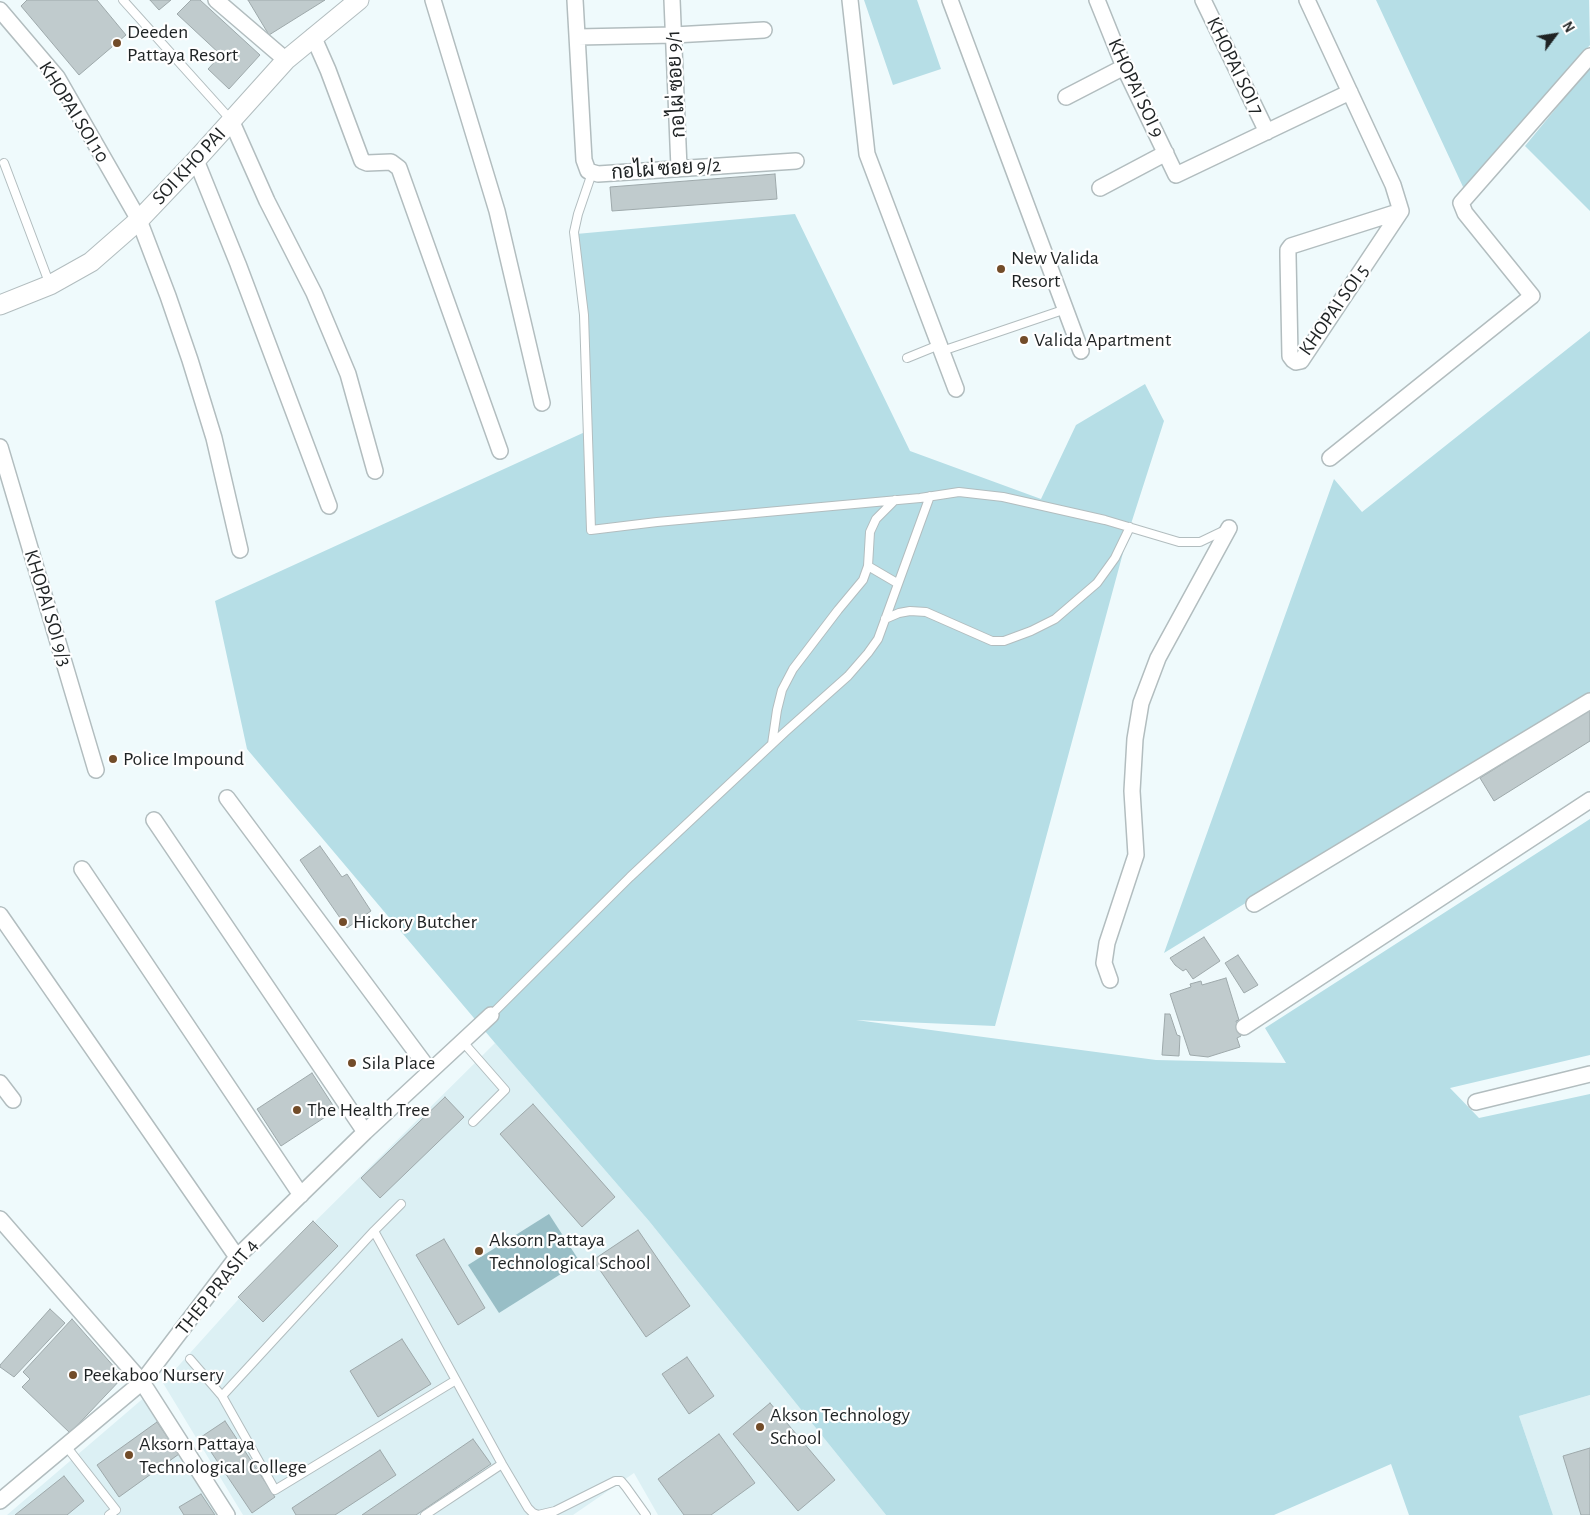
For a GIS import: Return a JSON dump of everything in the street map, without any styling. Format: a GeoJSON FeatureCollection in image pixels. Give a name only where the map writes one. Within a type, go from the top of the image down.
{"type":"FeatureCollection","features":[{"type":"Feature","properties":{"kind":"street"},"geometry":{"type":"LineString","coordinates":[[216,0],[286,60]]}},
{"type":"Feature","properties":{"kind":"street","name":"SOI KHO PAI"},"geometry":{"type":"LineString","coordinates":[[0,305],[50,285],[91,262],[139,220],[286,60],[359,0]]}},
{"type":"Feature","properties":{"kind":"street"},"geometry":{"type":"LineString","coordinates":[[433,0],[497,211],[542,403]]}},
{"type":"Feature","properties":{"kind":"street","name":"กอไผ่ ซอย 9/2"},"geometry":{"type":"LineString","coordinates":[[575,0],[584,160],[588,170],[592,173],[796,161]]}},
{"type":"Feature","properties":{"kind":"street","name":"กอไผ่ ซอย 9/1"},"geometry":{"type":"LineString","coordinates":[[672,0],[680,168]]}},
{"type":"Feature","properties":{"kind":"street"},"geometry":{"type":"LineString","coordinates":[[850,0],[867,154],[956,389]]}},
{"type":"Feature","properties":{"kind":"street"},"geometry":{"type":"LineString","coordinates":[[950,0],[1082,351]]}},
{"type":"Feature","properties":{"kind":"street","name":"KHOPAI SOI 9"},"geometry":{"type":"LineString","coordinates":[[1097,0],[1124,67],[1176,175],[1267,132]]}},
{"type":"Feature","properties":{"kind":"street","name":"KHOPAI SOI 7"},"geometry":{"type":"LineString","coordinates":[[1203,0],[1267,132]]}},
{"type":"Feature","properties":{"kind":"street"},"geometry":{"type":"LineString","coordinates":[[1307,0],[1393,185],[1401,211]]}},
{"type":"Feature","properties":{"kind":"street","name":"KHOPAI SOI 10"},"geometry":{"type":"LineString","coordinates":[[0,10],[57,77],[139,220],[168,296],[214,438],[240,550]]}},
{"type":"Feature","properties":{"kind":"street"},"geometry":{"type":"LineString","coordinates":[[578,37],[674,35],[764,30]]}},
{"type":"Feature","properties":{"kind":"street"},"geometry":{"type":"LineString","coordinates":[[313,36],[328,70],[362,161],[367,163],[391,162],[399,168],[500,451]]}},
{"type":"Feature","properties":{"kind":"street"},"geometry":{"type":"LineString","coordinates":[[1330,458],[1532,296],[1465,213],[1461,203],[1590,56]]}},
{"type":"Feature","properties":{"kind":"street"},"geometry":{"type":"LineString","coordinates":[[1066,97],[1124,67]]}},
{"type":"Feature","properties":{"kind":"street"},"geometry":{"type":"LineString","coordinates":[[1267,132],[1350,92]]}},
{"type":"Feature","properties":{"kind":"street"},"geometry":{"type":"LineString","coordinates":[[231,120],[267,201],[314,293],[348,374],[375,471]]}},
{"type":"Feature","properties":{"kind":"street"},"geometry":{"type":"LineString","coordinates":[[1100,188],[1166,153]]}},
{"type":"Feature","properties":{"kind":"street"},"geometry":{"type":"LineString","coordinates":[[196,160],[238,264],[330,506]]}},
{"type":"Feature","properties":{"kind":"street","name":"KHOPAI SOI 5"},"geometry":{"type":"LineString","coordinates":[[1401,211],[1301,361],[1296,362],[1292,360],[1290,356],[1288,250],[1291,246],[1401,211]]}},
{"type":"Feature","properties":{"kind":"street","name":"KHOPAI SOI 9/3"},"geometry":{"type":"LineString","coordinates":[[0,447],[96,770]]}},
{"type":"Feature","properties":{"kind":"street"},"geometry":{"type":"LineString","coordinates":[[1110,980],[1104,963],[1107,943],[1136,855],[1132,791],[1135,739],[1141,703],[1158,658],[1229,528]]}},
{"type":"Feature","properties":{"kind":"street"},"geometry":{"type":"LineString","coordinates":[[1254,904],[1590,701]]}},
{"type":"Feature","properties":{"kind":"street"},"geometry":{"type":"LineString","coordinates":[[227,798],[430,1071]]}},
{"type":"Feature","properties":{"kind":"street"},"geometry":{"type":"LineString","coordinates":[[1244,1027],[1590,800]]}},
{"type":"Feature","properties":{"kind":"street"},"geometry":{"type":"LineString","coordinates":[[154,820],[365,1132]]}},
{"type":"Feature","properties":{"kind":"street"},"geometry":{"type":"LineString","coordinates":[[82,869],[301,1196]]}},
{"type":"Feature","properties":{"kind":"street"},"geometry":{"type":"LineString","coordinates":[[0,915],[237,1256]]}},
{"type":"Feature","properties":{"kind":"street","name":"THEP PRASIT 4"},"geometry":{"type":"LineString","coordinates":[[0,1501],[142,1382],[237,1256],[365,1132],[492,1015]]}},
{"type":"Feature","properties":{"kind":"street"},"geometry":{"type":"LineString","coordinates":[[1476,1102],[1590,1074]]}},
{"type":"Feature","properties":{"kind":"street"},"geometry":{"type":"LineString","coordinates":[[0,1083],[13,1100]]}},
{"type":"Feature","properties":{"kind":"street"},"geometry":{"type":"LineString","coordinates":[[0,1220],[142,1382],[227,1515]]}},
{"type":"Feature","properties":{"kind":"lane"},"geometry":{"type":"LineString","coordinates":[[123,0],[231,120]]}},
{"type":"Feature","properties":{"kind":"lane"},"geometry":{"type":"LineString","coordinates":[[4,163],[50,285]]}},
{"type":"Feature","properties":{"kind":"lane"},"geometry":{"type":"LineString","coordinates":[[592,173],[574,232],[584,315],[591,530],[959,492],[1003,497],[1105,520],[1179,542],[1200,542],[1229,528]]}},
{"type":"Feature","properties":{"kind":"lane"},"geometry":{"type":"LineString","coordinates":[[908,358],[1066,309]]}},
{"type":"Feature","properties":{"kind":"lane"},"geometry":{"type":"LineString","coordinates":[[492,1015],[630,877],[772,744],[848,676],[868,653],[878,639],[930,496]]}},
{"type":"Feature","properties":{"kind":"lane"},"geometry":{"type":"LineString","coordinates":[[772,744],[782,690],[793,670],[863,580],[868,566],[870,532],[876,519],[895,500]]}},
{"type":"Feature","properties":{"kind":"lane"},"geometry":{"type":"LineString","coordinates":[[884,620],[899,613],[910,611],[926,612],[992,641],[1004,641],[1031,632],[1055,619],[1097,582],[1115,558],[1130,527]]}},
{"type":"Feature","properties":{"kind":"lane"},"geometry":{"type":"LineString","coordinates":[[868,566],[897,583]]}},
{"type":"Feature","properties":{"kind":"lane"},"geometry":{"type":"LineString","coordinates":[[463,1042],[505,1090],[473,1122]]}},
{"type":"Feature","properties":{"kind":"lane"},"geometry":{"type":"LineString","coordinates":[[222,1396],[374,1231],[402,1204]]}},
{"type":"Feature","properties":{"kind":"lane"},"geometry":{"type":"LineString","coordinates":[[374,1231],[528,1508],[538,1515],[555,1511],[616,1481],[621,1481],[646,1515]]}},
{"type":"Feature","properties":{"kind":"lane"},"geometry":{"type":"LineString","coordinates":[[190,1359],[222,1396],[275,1490],[456,1380]]}},
{"type":"Feature","properties":{"kind":"lane"},"geometry":{"type":"LineString","coordinates":[[66,1446],[116,1510],[109,1515]]}},
{"type":"Feature","properties":{"kind":"lane"},"geometry":{"type":"LineString","coordinates":[[425,1515],[502,1464]]}},
{"type":"Feature","properties":{"kind":"shaded area"},"geometry":{"type":"Polygon","coordinates":[[[864,0],[917,0],[941,69],[893,85],[864,0]]]}},
{"type":"Feature","properties":{"kind":"shaded area"},"geometry":{"type":"Polygon","coordinates":[[[1376,0],[1589,0],[1590,45],[1464,189],[1376,0]]]}},
{"type":"Feature","properties":{"kind":"shaded area"},"geometry":{"type":"Polygon","coordinates":[[[1590,67],[1590,211],[1525,146],[1590,67]]]}},
{"type":"Feature","properties":{"kind":"shaded area"},"geometry":{"type":"Polygon","coordinates":[[[795,214],[910,451],[1041,499],[1076,425],[1145,384],[1164,421],[1130,527],[995,1026],[856,1020],[1156,1060],[1286,1063],[1265,1028],[1590,819],[1590,1055],[1450,1088],[1479,1118],[1590,1094],[1590,1395],[1519,1416],[1553,1515],[1409,1515],[1391,1464],[1274,1515],[886,1515],[649,1221],[495,1043],[247,749],[215,601],[585,432],[576,234],[795,214]]]}},
{"type":"Feature","properties":{"kind":"shaded area"},"geometry":{"type":"Polygon","coordinates":[[[1590,331],[1590,692],[1164,953],[1334,479],[1362,512],[1590,331]]]}},
{"type":"Feature","properties":{"kind":"shaded area","name":"Aksorn Pattaya Technological School"},"geometry":{"type":"Polygon","coordinates":[[[495,1043],[649,1221],[886,1515],[658,1515],[634,1473],[573,1515],[243,1515],[163,1383],[254,1282],[495,1043]]]}},
{"type":"Feature","properties":{"kind":"shaded area"},"geometry":{"type":"Polygon","coordinates":[[[549,1214],[580,1262],[499,1313],[468,1265],[549,1214]]]}},
{"type":"Feature","properties":{"kind":"shaded area"},"geometry":{"type":"Polygon","coordinates":[[[1590,1395],[1590,1515],[1553,1515],[1519,1416],[1590,1395]]]}},
{"type":"Feature","properties":{"kind":"shaded area","name":"Aksorn Pattaya Technological College"},"geometry":{"type":"Polygon","coordinates":[[[146,1396],[219,1515],[7,1515],[146,1396]]]}},
{"type":"Feature","properties":{"kind":"building"},"geometry":{"type":"Polygon","coordinates":[[[27,0],[97,0],[126,35],[79,75],[21,6],[27,0]]]}},
{"type":"Feature","properties":{"kind":"building"},"geometry":{"type":"Polygon","coordinates":[[[150,0],[171,0],[159,10],[150,0]]]}},
{"type":"Feature","properties":{"kind":"building"},"geometry":{"type":"Polygon","coordinates":[[[191,0],[200,0],[260,55],[229,89],[208,69],[221,55],[177,14],[191,0]]]}},
{"type":"Feature","properties":{"kind":"building"},"geometry":{"type":"Polygon","coordinates":[[[248,0],[325,0],[269,35],[248,0]]]}},
{"type":"Feature","properties":{"kind":"building"},"geometry":{"type":"Polygon","coordinates":[[[775,174],[777,199],[612,211],[610,187],[775,174]]]}},
{"type":"Feature","properties":{"kind":"building"},"geometry":{"type":"Polygon","coordinates":[[[1590,709],[1590,741],[1494,801],[1480,778],[1590,709]]]}},
{"type":"Feature","properties":{"kind":"building"},"geometry":{"type":"Polygon","coordinates":[[[320,846],[342,877],[347,874],[371,911],[347,928],[300,860],[320,846]]]}},
{"type":"Feature","properties":{"kind":"building"},"geometry":{"type":"Polygon","coordinates":[[[1204,937],[1220,961],[1193,979],[1186,969],[1183,971],[1170,958],[1204,937]]]}},
{"type":"Feature","properties":{"kind":"building"},"geometry":{"type":"Polygon","coordinates":[[[1238,955],[1258,985],[1244,993],[1225,963],[1238,955]]]}},
{"type":"Feature","properties":{"kind":"building"},"geometry":{"type":"Polygon","coordinates":[[[1226,978],[1239,1020],[1236,1021],[1241,1036],[1237,1038],[1240,1047],[1208,1057],[1190,1055],[1170,994],[1191,987],[1190,984],[1201,981],[1202,985],[1226,978]]]}},
{"type":"Feature","properties":{"kind":"building"},"geometry":{"type":"Polygon","coordinates":[[[1165,1014],[1170,1014],[1177,1035],[1180,1036],[1179,1056],[1162,1055],[1165,1014]]]}},
{"type":"Feature","properties":{"kind":"building","name":"The Health Tree"},"geometry":{"type":"Polygon","coordinates":[[[312,1073],[336,1110],[281,1146],[257,1109],[312,1073]]]}},
{"type":"Feature","properties":{"kind":"building"},"geometry":{"type":"Polygon","coordinates":[[[445,1097],[464,1117],[380,1198],[361,1178],[445,1097]]]}},
{"type":"Feature","properties":{"kind":"building"},"geometry":{"type":"Polygon","coordinates":[[[533,1104],[615,1197],[582,1227],[500,1134],[533,1104]]]}},
{"type":"Feature","properties":{"kind":"building"},"geometry":{"type":"Polygon","coordinates":[[[313,1221],[338,1246],[263,1322],[238,1297],[313,1221]]]}},
{"type":"Feature","properties":{"kind":"building"},"geometry":{"type":"Polygon","coordinates":[[[638,1230],[690,1306],[646,1337],[593,1260],[638,1230]]]}},
{"type":"Feature","properties":{"kind":"building"},"geometry":{"type":"Polygon","coordinates":[[[444,1239],[485,1308],[458,1325],[416,1255],[444,1239]]]}},
{"type":"Feature","properties":{"kind":"building"},"geometry":{"type":"Polygon","coordinates":[[[50,1309],[65,1323],[14,1377],[0,1367],[0,1365],[50,1309]]]}},
{"type":"Feature","properties":{"kind":"building","name":"Peekaboo Nursery"},"geometry":{"type":"Polygon","coordinates":[[[72,1319],[123,1377],[70,1433],[22,1387],[30,1379],[23,1372],[72,1319]]]}},
{"type":"Feature","properties":{"kind":"building"},"geometry":{"type":"Polygon","coordinates":[[[402,1339],[431,1384],[378,1417],[350,1371],[402,1339]]]}},
{"type":"Feature","properties":{"kind":"building"},"geometry":{"type":"Polygon","coordinates":[[[687,1357],[714,1396],[689,1414],[662,1374],[687,1357]]]}},
{"type":"Feature","properties":{"kind":"building"},"geometry":{"type":"Polygon","coordinates":[[[770,1403],[835,1480],[798,1511],[733,1434],[770,1403]]]}},
{"type":"Feature","properties":{"kind":"building"},"geometry":{"type":"Polygon","coordinates":[[[225,1421],[275,1497],[252,1513],[201,1437],[225,1421]]]}},
{"type":"Feature","properties":{"kind":"building"},"geometry":{"type":"Polygon","coordinates":[[[157,1422],[179,1454],[119,1497],[97,1465],[157,1422]]]}},
{"type":"Feature","properties":{"kind":"building"},"geometry":{"type":"Polygon","coordinates":[[[719,1434],[755,1483],[711,1515],[684,1515],[658,1479],[719,1434]]]}},
{"type":"Feature","properties":{"kind":"building"},"geometry":{"type":"Polygon","coordinates":[[[473,1439],[491,1464],[416,1515],[362,1515],[473,1439]]]}},
{"type":"Feature","properties":{"kind":"building"},"geometry":{"type":"Polygon","coordinates":[[[1590,1448],[1590,1515],[1581,1515],[1563,1456],[1590,1448]]]}},
{"type":"Feature","properties":{"kind":"building"},"geometry":{"type":"Polygon","coordinates":[[[380,1450],[396,1475],[335,1515],[296,1515],[292,1508],[380,1450]]]}},
{"type":"Feature","properties":{"kind":"building"},"geometry":{"type":"Polygon","coordinates":[[[64,1476],[84,1501],[67,1515],[15,1515],[64,1476]]]}},
{"type":"Feature","properties":{"kind":"building"},"geometry":{"type":"Polygon","coordinates":[[[201,1494],[215,1515],[184,1515],[179,1507],[201,1494]]]}},
{"type":"Feature","properties":{"kind":"place","name":"Deeden Pattaya Resort"},"geometry":{"type":"Point","coordinates":[117,43]}},
{"type":"Feature","properties":{"kind":"place","name":"New Valida Resort"},"geometry":{"type":"Point","coordinates":[1001,269]}},
{"type":"Feature","properties":{"kind":"place","name":"Valida Apartment"},"geometry":{"type":"Point","coordinates":[1024,340]}},
{"type":"Feature","properties":{"kind":"place","name":"Police Impound"},"geometry":{"type":"Point","coordinates":[113,759]}},
{"type":"Feature","properties":{"kind":"place","name":"Hickory Butcher"},"geometry":{"type":"Point","coordinates":[343,922]}},
{"type":"Feature","properties":{"kind":"place","name":"Sila Place"},"geometry":{"type":"Point","coordinates":[352,1063]}},
{"type":"Feature","properties":{"kind":"place","name":"The Health Tree"},"geometry":{"type":"Point","coordinates":[297,1110]}},
{"type":"Feature","properties":{"kind":"place","name":"Aksorn Pattaya Technological School"},"geometry":{"type":"Point","coordinates":[479,1251]}},
{"type":"Feature","properties":{"kind":"place","name":"Peekaboo Nursery"},"geometry":{"type":"Point","coordinates":[73,1375]}},
{"type":"Feature","properties":{"kind":"place","name":"Akson Technology School"},"geometry":{"type":"Point","coordinates":[760,1427]}},
{"type":"Feature","properties":{"kind":"place","name":"Aksorn Pattaya Technological College"},"geometry":{"type":"Point","coordinates":[129,1455]}}]}
